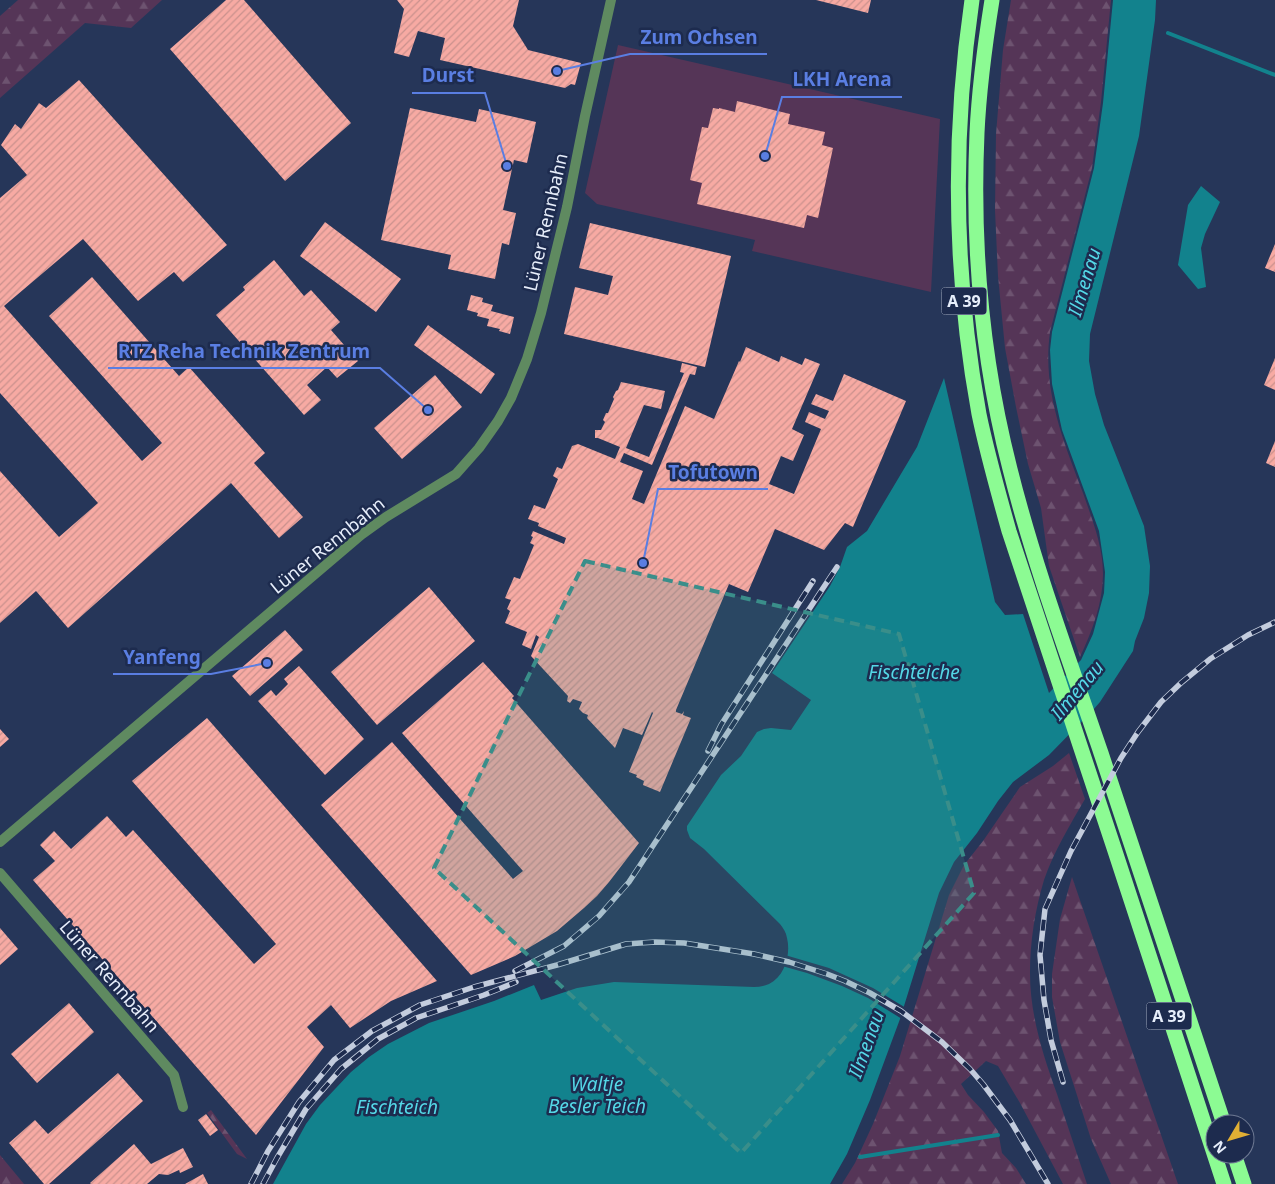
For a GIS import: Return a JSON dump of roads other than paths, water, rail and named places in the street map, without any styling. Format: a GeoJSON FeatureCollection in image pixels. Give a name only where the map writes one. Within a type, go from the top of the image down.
{"type":"FeatureCollection","features":[{"type":"Feature","properties":{"kind":"highway","name":"A 39"},"geometry":{"type":"LineString","coordinates":[[972,0],[966,41],[959,131],[958,212],[962,278],[970,354],[980,415],[1004,514],[1224,1184]]}},
{"type":"Feature","properties":{"kind":"highway","name":"A 39"},"geometry":{"type":"LineString","coordinates":[[992,0],[984,48],[977,133],[975,210],[986,351],[997,410],[1010,469],[1042,577],[1221,1114]]}},
{"type":"Feature","properties":{"kind":"highway"},"geometry":{"type":"LineString","coordinates":[[1237,1164],[1244,1184]]}},
{"type":"Feature","properties":{"kind":"street","name":"Lüner Rennbahn"},"geometry":{"type":"LineString","coordinates":[[0,842],[362,535],[386,517],[456,474],[479,448],[498,421],[510,398],[527,359],[541,313],[611,0]]}},
{"type":"Feature","properties":{"kind":"street","name":"Lüner Rennbahn"},"geometry":{"type":"LineString","coordinates":[[0,873],[174,1075],[183,1108]]}},
{"type":"Feature","properties":{"kind":"water","name":"Fischteiche"},"geometry":{"type":"Polygon","coordinates":[[[1113,0],[1156,0],[1139,136],[1090,334],[1089,361],[1095,394],[1104,425],[1144,526],[1150,566],[1149,593],[1144,618],[1133,651],[1100,702],[1049,755],[1013,782],[954,862],[939,893],[900,1019],[870,1100],[847,1154],[830,1184],[273,1184],[306,1124],[320,1105],[351,1072],[388,1044],[429,1023],[534,985],[541,1000],[577,988],[614,982],[756,987],[769,984],[779,976],[786,964],[788,951],[787,936],[780,924],[704,849],[690,838],[687,826],[721,775],[741,756],[757,732],[771,728],[791,730],[811,700],[772,673],[830,586],[840,567],[847,547],[867,531],[917,447],[944,378],[995,602],[1005,615],[1023,614],[1049,693],[1081,660],[1093,634],[1104,593],[1105,572],[1099,531],[1062,430],[1052,384],[1050,350],[1052,332],[1094,168],[1103,103],[1113,0]]]}},
{"type":"Feature","properties":{"kind":"water"},"geometry":{"type":"Polygon","coordinates":[[[1201,186],[1220,202],[1205,234],[1201,248],[1206,287],[1198,289],[1178,265],[1188,205],[1201,186]]]}},
{"type":"Feature","properties":{"kind":"waterway"},"geometry":{"type":"LineString","coordinates":[[1168,33],[1275,75]]}},
{"type":"Feature","properties":{"kind":"waterway"},"geometry":{"type":"LineString","coordinates":[[860,1157],[998,1135]]}},
{"type":"Feature","properties":{"kind":"railway"},"geometry":{"type":"LineString","coordinates":[[515,971],[564,946],[599,916],[629,882],[837,567]]}},
{"type":"Feature","properties":{"kind":"railway"},"geometry":{"type":"LineString","coordinates":[[708,751],[721,725],[813,581]]}},
{"type":"Feature","properties":{"kind":"railway"},"geometry":{"type":"LineString","coordinates":[[1063,1082],[1051,1040],[1044,1000],[1040,955],[1045,909],[1071,851],[1121,758],[1161,702],[1210,659],[1248,635],[1275,622]]}},
{"type":"Feature","properties":{"kind":"railway"},"geometry":{"type":"LineString","coordinates":[[251,1184],[268,1151],[299,1102],[334,1060],[372,1031],[420,1005],[474,987],[626,944],[655,942],[684,943],[754,954],[789,962],[845,981],[901,1011],[942,1042],[983,1084],[1010,1120],[1048,1184]]}},
{"type":"Feature","properties":{"kind":"railway"},"geometry":{"type":"LineString","coordinates":[[263,1184],[306,1109],[341,1069],[378,1039],[416,1018],[516,982]]}},
{"type":"Feature","properties":{"kind":"place","name":"Zum Ochsen"},"geometry":{"type":"Point","coordinates":[557,71]}},
{"type":"Feature","properties":{"kind":"place","name":"LKH Arena"},"geometry":{"type":"Point","coordinates":[765,156]}},
{"type":"Feature","properties":{"kind":"place","name":"Durst"},"geometry":{"type":"Point","coordinates":[507,166]}},
{"type":"Feature","properties":{"kind":"place","name":"RTZ Reha Technik Zentrum"},"geometry":{"type":"Point","coordinates":[428,410]}},
{"type":"Feature","properties":{"kind":"place","name":"Tofutown"},"geometry":{"type":"Point","coordinates":[643,563]}},
{"type":"Feature","properties":{"kind":"place","name":"Yanfeng"},"geometry":{"type":"Point","coordinates":[267,663]}},
{"type":"Feature","properties":{"kind":"water label","name":"Ilmenau"},"geometry":{"type":"Point","coordinates":[1084,282]}},
{"type":"Feature","properties":{"kind":"water label","name":"Ilmenau"},"geometry":{"type":"Point","coordinates":[1077,690]}},
{"type":"Feature","properties":{"kind":"water label","name":"Ilmenau"},"geometry":{"type":"Point","coordinates":[866,1044]}},
{"type":"Feature","properties":{"kind":"water label","name":"Waltje Besler Teich"},"geometry":{"type":"Point","coordinates":[597,1095]}},
{"type":"Feature","properties":{"kind":"water label","name":"Fischteich"},"geometry":{"type":"Point","coordinates":[397,1107]}}]}
